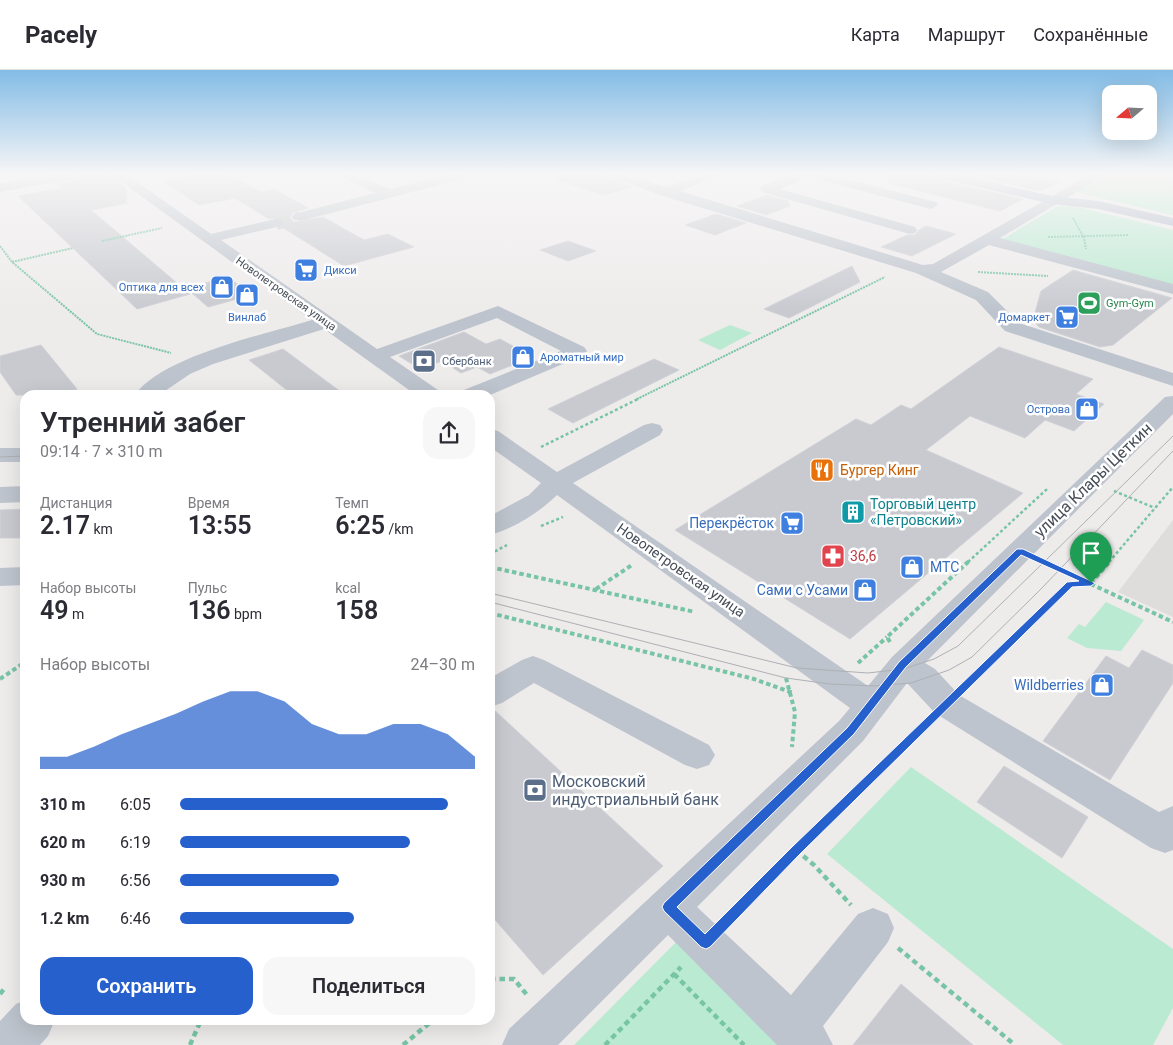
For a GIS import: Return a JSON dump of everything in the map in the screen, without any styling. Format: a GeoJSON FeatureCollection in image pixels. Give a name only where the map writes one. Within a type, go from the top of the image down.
{"type":"FeatureCollection","features":[{"type":"Feature","properties":{"kind":"street"},"geometry":{"type":"LineString","coordinates":[[759,220],[915,268],[982,296],[1012,326],[1173,380]]}},
{"type":"Feature","properties":{"kind":"street"},"geometry":{"type":"LineString","coordinates":[[816,238],[853,220]]}},
{"type":"Feature","properties":{"kind":"street"},"geometry":{"type":"LineString","coordinates":[[878,220],[910,230]]}},
{"type":"Feature","properties":{"kind":"street"},"geometry":{"type":"LineString","coordinates":[[915,268],[934,270],[993,241],[1023,220]]}},
{"type":"Feature","properties":{"kind":"street","name":"Новопетровская улица"},"geometry":{"type":"LineString","coordinates":[[185,222],[423,390]]}},
{"type":"Feature","properties":{"kind":"street"},"geometry":{"type":"LineString","coordinates":[[208,239],[276,223]]}},
{"type":"Feature","properties":{"kind":"street"},"geometry":{"type":"LineString","coordinates":[[993,241],[1173,289]]}},
{"type":"Feature","properties":{"kind":"street"},"geometry":{"type":"LineString","coordinates":[[375,356],[498,311],[577,351],[484,390]]}},
{"type":"Feature","properties":{"kind":"street"},"geometry":{"type":"LineString","coordinates":[[151,390],[160,382],[201,361],[326,322]]}},
{"type":"Feature","properties":{"kind":"street","name":"улица Клары Цеткин"},"geometry":{"type":"LineString","coordinates":[[525,1045],[851,731],[903,665],[1020,551],[1163,425],[1173,402]]}},
{"type":"Feature","properties":{"kind":"street"},"geometry":{"type":"LineString","coordinates":[[495,524],[538,500],[556,482],[652,430]]}},
{"type":"Feature","properties":{"kind":"street","name":"Новопетровская улица"},"geometry":{"type":"LineString","coordinates":[[495,440],[870,705]]}},
{"type":"Feature","properties":{"kind":"street"},"geometry":{"type":"LineString","coordinates":[[0,455],[20,455]]}},
{"type":"Feature","properties":{"kind":"street"},"geometry":{"type":"LineString","coordinates":[[0,495],[20,494]]}},
{"type":"Feature","properties":{"kind":"street"},"geometry":{"type":"LineString","coordinates":[[0,577],[20,576]]}},
{"type":"Feature","properties":{"kind":"street"},"geometry":{"type":"LineString","coordinates":[[903,665],[924,678],[947,704],[1170,833]]}},
{"type":"Feature","properties":{"kind":"street"},"geometry":{"type":"LineString","coordinates":[[495,691],[533,668],[697,755]]}},
{"type":"Feature","properties":{"kind":"street"},"geometry":{"type":"LineString","coordinates":[[668,907],[801,1037],[874,928]]}},
{"type":"Feature","properties":{"kind":"street"},"geometry":{"type":"LineString","coordinates":[[9,1045],[18,1005]]}},
{"type":"Feature","properties":{"kind":"path"},"geometry":{"type":"LineString","coordinates":[[1069,262],[1088,254],[1084,238],[1074,220]]}},
{"type":"Feature","properties":{"kind":"path"},"geometry":{"type":"LineString","coordinates":[[102,241],[185,222]]}},
{"type":"Feature","properties":{"kind":"path"},"geometry":{"type":"LineString","coordinates":[[993,241],[1052,236],[1084,238],[1129,235]]}},
{"type":"Feature","properties":{"kind":"path"},"geometry":{"type":"LineString","coordinates":[[0,246],[12,262],[97,334],[201,361]]}},
{"type":"Feature","properties":{"kind":"path"},"geometry":{"type":"LineString","coordinates":[[12,262],[73,248]]}},
{"type":"Feature","properties":{"kind":"path"},"geometry":{"type":"LineString","coordinates":[[946,263],[979,272],[1048,276]]}},
{"type":"Feature","properties":{"kind":"path"},"geometry":{"type":"LineString","coordinates":[[530,464],[543,458],[532,451],[915,268]]}},
{"type":"Feature","properties":{"kind":"path"},"geometry":{"type":"LineString","coordinates":[[605,1045],[796,850],[1070,584],[1091,583],[1173,487]]}},
{"type":"Feature","properties":{"kind":"path"},"geometry":{"type":"LineString","coordinates":[[1020,551],[1173,622]]}},
{"type":"Feature","properties":{"kind":"path"},"geometry":{"type":"LineString","coordinates":[[595,590],[639,560]]}},
{"type":"Feature","properties":{"kind":"path"},"geometry":{"type":"LineString","coordinates":[[495,568],[697,612]]}},
{"type":"Feature","properties":{"kind":"path"},"geometry":{"type":"LineString","coordinates":[[495,614],[754,680],[794,693]]}},
{"type":"Feature","properties":{"kind":"path"},"geometry":{"type":"LineString","coordinates":[[0,679],[20,665]]}},
{"type":"Feature","properties":{"kind":"path"},"geometry":{"type":"LineString","coordinates":[[796,850],[814,865],[874,928],[1015,1045]]}},
{"type":"Feature","properties":{"kind":"path"},"geometry":{"type":"LineString","coordinates":[[674,974],[744,1045]]}},
{"type":"Feature","properties":{"kind":"path"},"geometry":{"type":"LineString","coordinates":[[0,994],[18,1005]]}},
{"type":"Feature","properties":{"kind":"path"},"geometry":{"type":"LineString","coordinates":[[190,1045],[199,1025]]}},
{"type":"Feature","properties":{"kind":"path"},"geometry":{"type":"LineString","coordinates":[[403,1045],[427,1025]]}},
{"type":"Feature","properties":{"kind":"shaded area"},"geometry":{"type":"Polygon","coordinates":[[[1173,520],[1173,617],[1118,592],[1173,520]]]}},
{"type":"Feature","properties":{"kind":"green space"},"geometry":{"type":"Polygon","coordinates":[[[1034,220],[1134,220],[1173,230],[1173,285],[1001,240],[1034,220]]]}},
{"type":"Feature","properties":{"kind":"green space"},"geometry":{"type":"Polygon","coordinates":[[[730,325],[752,333],[720,350],[698,340],[730,325]]]}},
{"type":"Feature","properties":{"kind":"green space"},"geometry":{"type":"Polygon","coordinates":[[[1106,602],[1144,620],[1121,651],[1087,648],[1067,638],[1079,624],[1085,627],[1106,602]]]}},
{"type":"Feature","properties":{"kind":"green space"},"geometry":{"type":"Polygon","coordinates":[[[911,767],[1173,949],[1173,1008],[1153,1045],[1063,1045],[827,854],[911,767]]]}},
{"type":"Feature","properties":{"kind":"green space"},"geometry":{"type":"Polygon","coordinates":[[[678,940],[785,1045],[574,1045],[678,940]]]}},
{"type":"Feature","properties":{"kind":"building"},"geometry":{"type":"Polygon","coordinates":[[[44,220],[103,220],[190,294],[137,309],[44,220]]]}},
{"type":"Feature","properties":{"kind":"building"},"geometry":{"type":"Polygon","coordinates":[[[284,220],[329,220],[364,240],[388,234],[414,247],[344,266],[282,227],[285,222],[284,220]]]}},
{"type":"Feature","properties":{"kind":"building"},"geometry":{"type":"Polygon","coordinates":[[[698,220],[738,220],[746,223],[715,235],[685,225],[698,220]]]}},
{"type":"Feature","properties":{"kind":"building"},"geometry":{"type":"Polygon","coordinates":[[[926,226],[956,234],[912,256],[881,247],[907,235],[915,235],[926,226]]]}},
{"type":"Feature","properties":{"kind":"building"},"geometry":{"type":"Polygon","coordinates":[[[568,241],[596,251],[568,261],[540,250],[568,241]]]}},
{"type":"Feature","properties":{"kind":"building"},"geometry":{"type":"Polygon","coordinates":[[[852,266],[860,282],[789,318],[764,309],[852,266]]]}},
{"type":"Feature","properties":{"kind":"building"},"geometry":{"type":"Polygon","coordinates":[[[1073,270],[1172,298],[1113,345],[1100,347],[1039,327],[1033,320],[1041,291],[1073,270]]]}},
{"type":"Feature","properties":{"kind":"building"},"geometry":{"type":"Polygon","coordinates":[[[228,277],[252,295],[208,307],[186,288],[228,277]]]}},
{"type":"Feature","properties":{"kind":"building"},"geometry":{"type":"Polygon","coordinates":[[[464,332],[486,344],[500,339],[533,357],[490,374],[477,367],[461,373],[442,361],[420,369],[399,356],[464,332]]]}},
{"type":"Feature","properties":{"kind":"building"},"geometry":{"type":"Polygon","coordinates":[[[41,345],[77,389],[20,390],[20,395],[16,395],[0,372],[0,356],[41,345]]]}},
{"type":"Feature","properties":{"kind":"building","name":"Торговый центр «Петровский»"},"geometry":{"type":"Polygon","coordinates":[[[999,347],[1093,379],[1076,394],[1104,404],[1074,431],[1045,420],[1025,438],[970,416],[926,450],[1023,493],[850,639],[675,530],[856,419],[871,425],[901,405],[911,409],[999,347]]]}},
{"type":"Feature","properties":{"kind":"building"},"geometry":{"type":"Polygon","coordinates":[[[283,349],[338,390],[287,390],[249,360],[283,349]]]}},
{"type":"Feature","properties":{"kind":"building"},"geometry":{"type":"Polygon","coordinates":[[[654,359],[679,370],[573,423],[548,409],[654,359]]]}},
{"type":"Feature","properties":{"kind":"building"},"geometry":{"type":"Polygon","coordinates":[[[20,509],[20,538],[0,538],[0,510],[20,509]]]}},
{"type":"Feature","properties":{"kind":"building"},"geometry":{"type":"Polygon","coordinates":[[[1142,650],[1173,665],[1173,683],[1110,780],[1043,741],[1106,656],[1129,668],[1142,650]]]}},
{"type":"Feature","properties":{"kind":"building","name":"Московский индустриальный банк"},"geometry":{"type":"Polygon","coordinates":[[[495,711],[663,866],[543,975],[495,920],[495,711]]]}},
{"type":"Feature","properties":{"kind":"building"},"geometry":{"type":"Polygon","coordinates":[[[1004,766],[1088,817],[1062,858],[977,802],[1004,766]]]}},
{"type":"Feature","properties":{"kind":"building"},"geometry":{"type":"Polygon","coordinates":[[[901,984],[973,1045],[853,1045],[901,984]]]}},
{"type":"Feature","properties":{"kind":"tunnel"},"geometry":{"type":"LineString","coordinates":[[276,223],[286,220]]}},
{"type":"Feature","properties":{"kind":"tram line"},"geometry":{"type":"LineString","coordinates":[[495,594],[797,668],[868,673],[903,669],[934,659],[958,646],[1173,436]]}},
{"type":"Feature","properties":{"kind":"tram line"},"geometry":{"type":"LineString","coordinates":[[495,603],[786,678],[830,684],[875,686],[911,683],[949,670],[972,657],[1040,590],[1173,451]]}},
{"type":"Feature","properties":{"kind":"tram line"},"geometry":{"type":"LineString","coordinates":[[0,457],[20,456]]}},
{"type":"Feature","properties":{"kind":"place","name":"Дикси"},"geometry":{"type":"Point","coordinates":[306,270]}},
{"type":"Feature","properties":{"kind":"place","name":"Оптика для всех"},"geometry":{"type":"Point","coordinates":[222,287]}},
{"type":"Feature","properties":{"kind":"place","name":"Винлаб"},"geometry":{"type":"Point","coordinates":[247,295]}},
{"type":"Feature","properties":{"kind":"place","name":"Gym-Gym"},"geometry":{"type":"Point","coordinates":[1089,303]}},
{"type":"Feature","properties":{"kind":"place","name":"Домаркет"},"geometry":{"type":"Point","coordinates":[1067,317]}},
{"type":"Feature","properties":{"kind":"place","name":"Ароматный мир"},"geometry":{"type":"Point","coordinates":[523,357]}},
{"type":"Feature","properties":{"kind":"place","name":"Сбербанк"},"geometry":{"type":"Point","coordinates":[424,361]}},
{"type":"Feature","properties":{"kind":"place","name":"Острова"},"geometry":{"type":"Point","coordinates":[1087,409]}},
{"type":"Feature","properties":{"kind":"place","name":"Бургер Кинг"},"geometry":{"type":"Point","coordinates":[822,470]}},
{"type":"Feature","properties":{"kind":"place","name":"Торговый центр «Петровский»"},"geometry":{"type":"Point","coordinates":[853,512]}},
{"type":"Feature","properties":{"kind":"place","name":"Перекрёсток"},"geometry":{"type":"Point","coordinates":[792,523]}},
{"type":"Feature","properties":{"kind":"place","name":"36,6"},"geometry":{"type":"Point","coordinates":[833,556]}},
{"type":"Feature","properties":{"kind":"place","name":"МТС"},"geometry":{"type":"Point","coordinates":[912,567]}},
{"type":"Feature","properties":{"kind":"place","name":"Сами с Усами"},"geometry":{"type":"Point","coordinates":[865,590]}},
{"type":"Feature","properties":{"kind":"place","name":"Wildberries"},"geometry":{"type":"Point","coordinates":[1102,685]}},
{"type":"Feature","properties":{"kind":"place","name":"Московский индустриальный банк"},"geometry":{"type":"Point","coordinates":[535,790]}},
{"type":"Feature","properties":{"kind":"route"},"geometry":{"type":"LineString","coordinates":[[1020,551],[1091,583],[1070,584],[796,850],[706,943],[668,907],[851,731],[903,665],[1020,551]]}}]}
